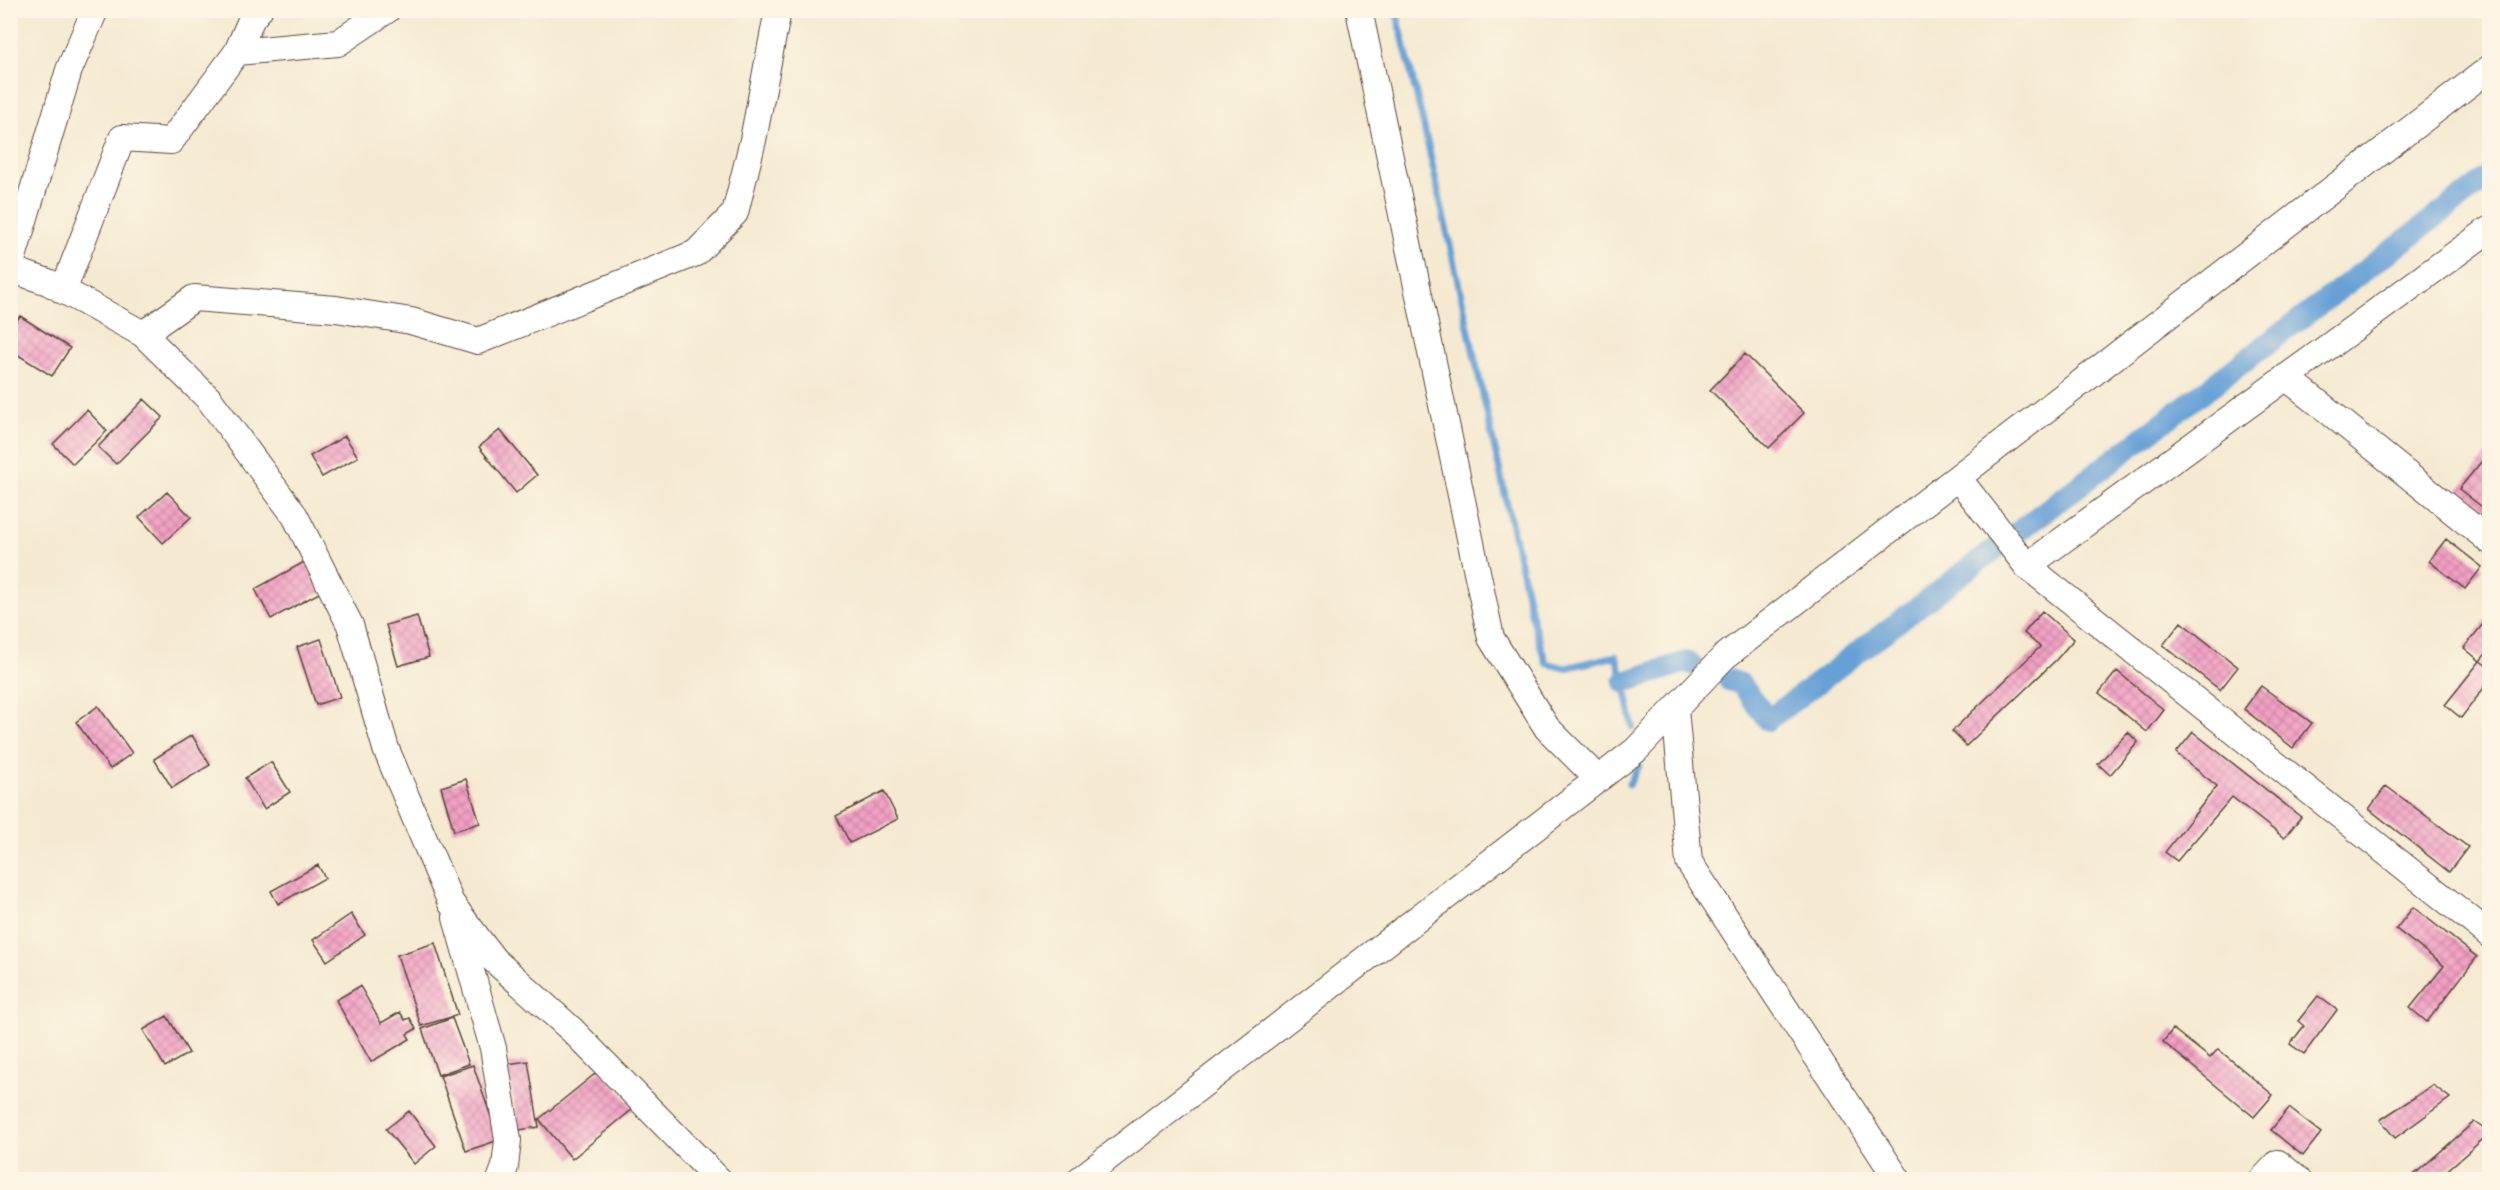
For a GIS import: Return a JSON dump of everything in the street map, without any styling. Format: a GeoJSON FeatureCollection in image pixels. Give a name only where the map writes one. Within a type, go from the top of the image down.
{"type":"FeatureCollection","features":[{"type":"Feature","properties":{"kind":"street"},"geometry":{"type":"LineString","coordinates":[[95,10],[69,70],[10,268],[48,282],[143,334],[209,399],[295,516],[350,625],[386,749],[451,903],[493,1048],[508,1140],[505,1167],[500,1179]]}},
{"type":"Feature","properties":{"kind":"street"},"geometry":{"type":"LineString","coordinates":[[63,291],[122,138],[171,141],[237,52],[252,18],[259,10]]}},
{"type":"Feature","properties":{"kind":"street"},"geometry":{"type":"LineString","coordinates":[[237,52],[338,43],[387,10]]}},
{"type":"Feature","properties":{"kind":"street"},"geometry":{"type":"LineString","coordinates":[[143,334],[194,298],[336,309],[411,321],[478,341],[696,253],[735,213],[753,140],[778,10]]}},
{"type":"Feature","properties":{"kind":"street"},"geometry":{"type":"LineString","coordinates":[[1359,10],[1491,638],[1546,728],[1597,778]]}},
{"type":"Feature","properties":{"kind":"street"},"geometry":{"type":"LineString","coordinates":[[1079,1179],[1636,750],[1724,657],[2490,68]]}},
{"type":"Feature","properties":{"kind":"street"},"geometry":{"type":"LineString","coordinates":[[2026,565],[2490,229]]}},
{"type":"Feature","properties":{"kind":"street"},"geometry":{"type":"LineString","coordinates":[[2286,377],[2490,541]]}},
{"type":"Feature","properties":{"kind":"street"},"geometry":{"type":"LineString","coordinates":[[1958,478],[2026,565],[2490,935]]}},
{"type":"Feature","properties":{"kind":"street"},"geometry":{"type":"LineString","coordinates":[[1675,709],[1689,862],[1898,1179]]}},
{"type":"Feature","properties":{"kind":"street"},"geometry":{"type":"LineString","coordinates":[[451,903],[494,960],[572,1030],[719,1179]]}},
{"type":"Feature","properties":{"kind":"street"},"geometry":{"type":"LineString","coordinates":[[2262,1179],[2278,1163],[2298,1179]]}},
{"type":"Feature","properties":{"kind":"building"},"geometry":{"type":"Polygon","coordinates":[[[20,316],[70,348],[52,376],[10,350],[10,330],[20,316]]]}},
{"type":"Feature","properties":{"kind":"building"},"geometry":{"type":"Polygon","coordinates":[[[1745,354],[1804,413],[1769,448],[1710,390],[1745,354]]]}},
{"type":"Feature","properties":{"kind":"building"},"geometry":{"type":"Polygon","coordinates":[[[144,399],[163,417],[116,464],[98,447],[144,399]]]}},
{"type":"Feature","properties":{"kind":"building"},"geometry":{"type":"Polygon","coordinates":[[[87,410],[107,431],[73,464],[53,444],[87,410]]]}},
{"type":"Feature","properties":{"kind":"building"},"geometry":{"type":"Polygon","coordinates":[[[500,430],[537,475],[516,493],[479,447],[500,430]]]}},
{"type":"Feature","properties":{"kind":"building"},"geometry":{"type":"Polygon","coordinates":[[[345,436],[358,457],[322,477],[310,456],[345,436]]]}},
{"type":"Feature","properties":{"kind":"building"},"geometry":{"type":"Polygon","coordinates":[[[2490,451],[2490,506],[2486,510],[2459,489],[2490,451]]]}},
{"type":"Feature","properties":{"kind":"building"},"geometry":{"type":"Polygon","coordinates":[[[167,492],[191,517],[163,543],[139,517],[167,492]]]}},
{"type":"Feature","properties":{"kind":"building"},"geometry":{"type":"Polygon","coordinates":[[[2446,539],[2482,567],[2465,589],[2429,561],[2446,539]]]}},
{"type":"Feature","properties":{"kind":"building"},"geometry":{"type":"Polygon","coordinates":[[[306,561],[323,591],[271,619],[255,589],[306,561]]]}},
{"type":"Feature","properties":{"kind":"building"},"geometry":{"type":"Polygon","coordinates":[[[2042,611],[2074,639],[2056,660],[1966,746],[1952,731],[2040,647],[2024,633],[2042,611]]]}},
{"type":"Feature","properties":{"kind":"building"},"geometry":{"type":"Polygon","coordinates":[[[2490,615],[2490,649],[2480,661],[2464,648],[2490,615]]]}},
{"type":"Feature","properties":{"kind":"building"},"geometry":{"type":"Polygon","coordinates":[[[417,616],[429,657],[398,666],[386,625],[417,616]]]}},
{"type":"Feature","properties":{"kind":"building"},"geometry":{"type":"Polygon","coordinates":[[[2181,622],[2238,667],[2220,690],[2163,645],[2181,622]]]}},
{"type":"Feature","properties":{"kind":"building"},"geometry":{"type":"Polygon","coordinates":[[[321,639],[340,697],[316,705],[297,647],[321,639]]]}},
{"type":"Feature","properties":{"kind":"building"},"geometry":{"type":"Polygon","coordinates":[[[2480,661],[2490,668],[2490,680],[2461,718],[2445,705],[2480,661]]]}},
{"type":"Feature","properties":{"kind":"building"},"geometry":{"type":"Polygon","coordinates":[[[2117,671],[2164,710],[2147,732],[2099,693],[2117,671]]]}},
{"type":"Feature","properties":{"kind":"building"},"geometry":{"type":"Polygon","coordinates":[[[2261,686],[2312,723],[2293,748],[2244,709],[2261,686]]]}},
{"type":"Feature","properties":{"kind":"building"},"geometry":{"type":"Polygon","coordinates":[[[98,706],[132,753],[110,769],[76,722],[98,706]]]}},
{"type":"Feature","properties":{"kind":"building"},"geometry":{"type":"Polygon","coordinates":[[[2128,732],[2138,742],[2110,775],[2098,764],[2128,732]]]}},
{"type":"Feature","properties":{"kind":"building"},"geometry":{"type":"Polygon","coordinates":[[[2193,732],[2301,817],[2284,838],[2232,797],[2177,861],[2165,852],[2217,786],[2176,753],[2193,732]]]}},
{"type":"Feature","properties":{"kind":"building"},"geometry":{"type":"Polygon","coordinates":[[[192,735],[210,765],[172,788],[154,759],[192,735]]]}},
{"type":"Feature","properties":{"kind":"building"},"geometry":{"type":"Polygon","coordinates":[[[271,762],[290,792],[264,809],[245,778],[271,762]]]}},
{"type":"Feature","properties":{"kind":"building"},"geometry":{"type":"Polygon","coordinates":[[[466,779],[480,823],[454,831],[441,787],[466,779]]]}},
{"type":"Feature","properties":{"kind":"building"},"geometry":{"type":"Polygon","coordinates":[[[2386,786],[2468,847],[2449,872],[2369,809],[2386,786]]]}},
{"type":"Feature","properties":{"kind":"building"},"geometry":{"type":"Polygon","coordinates":[[[884,791],[898,819],[850,843],[836,816],[884,791]]]}},
{"type":"Feature","properties":{"kind":"building"},"geometry":{"type":"Polygon","coordinates":[[[318,865],[325,878],[278,904],[271,891],[318,865]]]}},
{"type":"Feature","properties":{"kind":"building"},"geometry":{"type":"Polygon","coordinates":[[[2413,907],[2477,957],[2427,1022],[2410,1008],[2444,966],[2396,929],[2413,907]]]}},
{"type":"Feature","properties":{"kind":"building"},"geometry":{"type":"Polygon","coordinates":[[[351,914],[365,935],[327,961],[313,940],[351,914]]]}},
{"type":"Feature","properties":{"kind":"building"},"geometry":{"type":"Polygon","coordinates":[[[435,943],[458,1015],[421,1026],[397,955],[435,943]]]}},
{"type":"Feature","properties":{"kind":"building"},"geometry":{"type":"Polygon","coordinates":[[[360,986],[381,1023],[400,1012],[405,1020],[410,1018],[416,1029],[407,1034],[410,1039],[371,1062],[336,1000],[360,986]]]}},
{"type":"Feature","properties":{"kind":"building"},"geometry":{"type":"Polygon","coordinates":[[[2318,996],[2337,1010],[2304,1054],[2290,1044],[2304,1026],[2298,1021],[2318,996]]]}},
{"type":"Feature","properties":{"kind":"building"},"geometry":{"type":"Polygon","coordinates":[[[167,1016],[189,1053],[165,1067],[143,1030],[167,1016]]]}},
{"type":"Feature","properties":{"kind":"building"},"geometry":{"type":"Polygon","coordinates":[[[452,1018],[469,1064],[438,1075],[422,1029],[452,1018]]]}},
{"type":"Feature","properties":{"kind":"building"},"geometry":{"type":"Polygon","coordinates":[[[2173,1029],[2210,1058],[2218,1049],[2273,1095],[2254,1117],[2163,1042],[2173,1029]]]}},
{"type":"Feature","properties":{"kind":"building"},"geometry":{"type":"Polygon","coordinates":[[[528,1061],[539,1127],[519,1130],[507,1064],[528,1061]]]}},
{"type":"Feature","properties":{"kind":"building"},"geometry":{"type":"Polygon","coordinates":[[[473,1065],[499,1140],[466,1151],[440,1076],[473,1065]]]}},
{"type":"Feature","properties":{"kind":"building"},"geometry":{"type":"Polygon","coordinates":[[[601,1069],[634,1108],[572,1159],[539,1119],[601,1069]]]}},
{"type":"Feature","properties":{"kind":"building"},"geometry":{"type":"Polygon","coordinates":[[[2433,1085],[2450,1098],[2395,1138],[2380,1120],[2433,1085]]]}},
{"type":"Feature","properties":{"kind":"building"},"geometry":{"type":"Polygon","coordinates":[[[2289,1108],[2321,1133],[2303,1156],[2271,1130],[2289,1108]]]}},
{"type":"Feature","properties":{"kind":"building"},"geometry":{"type":"Polygon","coordinates":[[[409,1111],[436,1146],[414,1164],[386,1129],[409,1111]]]}},
{"type":"Feature","properties":{"kind":"building"},"geometry":{"type":"Polygon","coordinates":[[[2474,1122],[2490,1133],[2436,1180],[2408,1180],[2474,1122]]]}},
{"type":"Feature","properties":{"kind":"waterway"},"geometry":{"type":"LineString","coordinates":[[1396,10],[1533,622],[1546,663],[1565,668],[1616,656],[1633,727]]}},
{"type":"Feature","properties":{"kind":"waterway"},"geometry":{"type":"LineString","coordinates":[[1729,680],[1741,684],[1768,720],[2490,176]]}},
{"type":"Feature","properties":{"kind":"waterway"},"geometry":{"type":"LineString","coordinates":[[1624,682],[1686,662],[1691,664]]}},
{"type":"Feature","properties":{"kind":"waterway"},"geometry":{"type":"LineString","coordinates":[[1629,784],[1639,766]]}}]}
